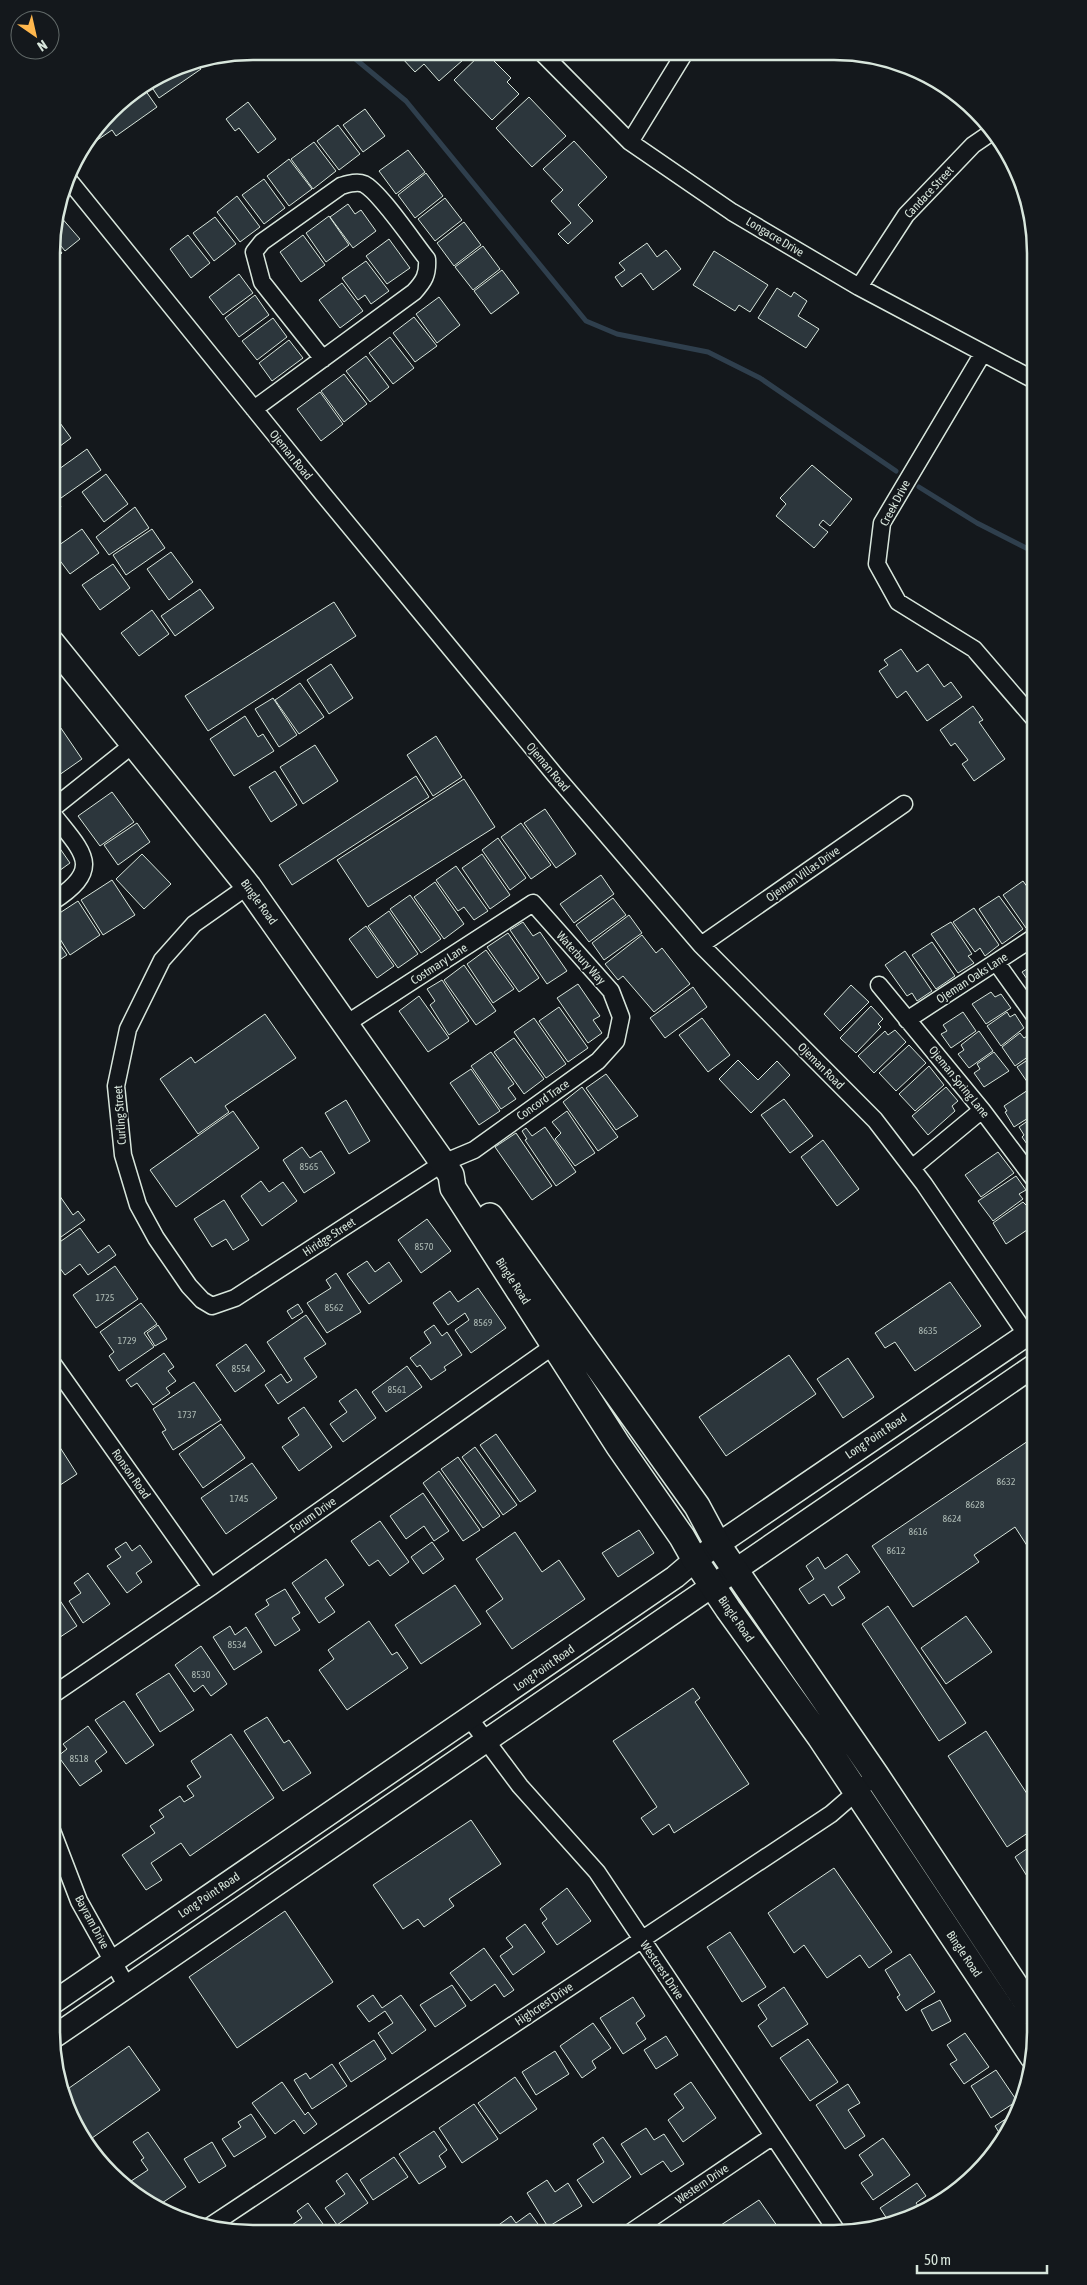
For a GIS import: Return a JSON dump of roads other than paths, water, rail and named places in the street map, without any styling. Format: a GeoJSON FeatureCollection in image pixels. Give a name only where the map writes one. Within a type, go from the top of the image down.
{"type":"FeatureCollection","features":[{"type":"Feature","properties":{"kind":"main road","name":"Bingle Road"},"geometry":{"type":"LineString","coordinates":[[60,653],[135,743],[248,886],[447,1169],[453,1188],[564,1338],[697,1506],[718,1545],[876,1775],[1027,2002]]}},
{"type":"Feature","properties":{"kind":"main road","name":"Bingle Road"},"geometry":{"type":"LineString","coordinates":[[564,1338],[618,1444],[682,1537],[713,1587],[820,1737],[1026,2048]]}},
{"type":"Feature","properties":{"kind":"main road","name":"Long Point Road"},"geometry":{"type":"LineString","coordinates":[[60,1998],[378,1779],[470,1719],[675,1577],[695,1560],[882,1433],[1027,1341]]}},
{"type":"Feature","properties":{"kind":"main road"},"geometry":{"type":"LineString","coordinates":[[60,2032],[126,1985],[487,1741],[1027,1371]]}},
{"type":"Feature","properties":{"kind":"main road"},"geometry":{"type":"LineString","coordinates":[[882,1433],[899,1458]]}},
{"type":"Feature","properties":{"kind":"main road"},"geometry":{"type":"LineString","coordinates":[[327,1850],[328,1839],[332,1830],[358,1805],[378,1779]]}},
{"type":"Feature","properties":{"kind":"main road"},"geometry":{"type":"LineString","coordinates":[[206,1931],[253,1882],[302,1847],[311,1825]]}},
{"type":"Feature","properties":{"kind":"main road"},"geometry":{"type":"LineString","coordinates":[[986,1987],[1008,1972]]}},
{"type":"Feature","properties":{"kind":"street","name":"Longacre Drive"},"geometry":{"type":"LineString","coordinates":[[549,60],[630,142],[732,212],[859,287],[1027,376]]}},
{"type":"Feature","properties":{"kind":"street"},"geometry":{"type":"LineString","coordinates":[[630,142],[680,60]]}},
{"type":"Feature","properties":{"kind":"street","name":"Candace Street"},"geometry":{"type":"LineString","coordinates":[[859,287],[906,215],[973,145],[987,136]]}},
{"type":"Feature","properties":{"kind":"street"},"geometry":{"type":"LineString","coordinates":[[254,409],[414,292],[425,280],[428,271],[427,259],[375,192],[363,184],[354,182],[341,186],[262,242],[254,252],[262,282],[323,358]]}},
{"type":"Feature","properties":{"kind":"street","name":"Ojeman Road"},"geometry":{"type":"LineString","coordinates":[[73,185],[498,707],[701,945],[875,1120],[912,1168],[1027,1329]]}},
{"type":"Feature","properties":{"kind":"street","name":"Creek Drive"},"geometry":{"type":"LineString","coordinates":[[983,353],[882,523],[877,564],[898,602],[974,649],[1027,711]]}},
{"type":"Feature","properties":{"kind":"street"},"geometry":{"type":"LineString","coordinates":[[60,804],[135,743]]}},
{"type":"Feature","properties":{"kind":"street","name":"Ojeman Villas Drive"},"geometry":{"type":"LineString","coordinates":[[701,945],[904,804]]}},
{"type":"Feature","properties":{"kind":"street"},"geometry":{"type":"LineString","coordinates":[[60,822],[80,852],[84,869],[77,883],[60,896]]}},
{"type":"Feature","properties":{"kind":"street","name":"Curling Street"},"geometry":{"type":"LineString","coordinates":[[212,1306],[202,1300],[189,1286],[156,1238],[138,1205],[123,1155],[116,1086],[128,1028],[162,960],[194,924],[248,886]]}},
{"type":"Feature","properties":{"kind":"street","name":"Costmary Lane"},"geometry":{"type":"LineString","coordinates":[[346,1024],[533,903]]}},
{"type":"Feature","properties":{"kind":"street","name":"Waterbury Way"},"geometry":{"type":"LineString","coordinates":[[533,903],[611,991],[620,1017]]}},
{"type":"Feature","properties":{"kind":"street","name":"Ojeman Oaks Lane"},"geometry":{"type":"LineString","coordinates":[[907,1020],[1027,942]]}},
{"type":"Feature","properties":{"kind":"street"},"geometry":{"type":"LineString","coordinates":[[996,962],[1027,1005]]}},
{"type":"Feature","properties":{"kind":"street","name":"Ojeman Spring Lane"},"geometry":{"type":"LineString","coordinates":[[879,985],[982,1110],[1027,1170]]}},
{"type":"Feature","properties":{"kind":"street","name":"Concord Trace"},"geometry":{"type":"LineString","coordinates":[[447,1169],[598,1062],[616,1041],[620,1017]]}},
{"type":"Feature","properties":{"kind":"street"},"geometry":{"type":"LineString","coordinates":[[912,1168],[982,1110]]}},
{"type":"Feature","properties":{"kind":"street","name":"Hiridge Street"},"geometry":{"type":"LineString","coordinates":[[212,1306],[235,1298],[447,1169]]}},
{"type":"Feature","properties":{"kind":"street","name":"Forum Drive"},"geometry":{"type":"LineString","coordinates":[[60,1690],[211,1587],[564,1338]]}},
{"type":"Feature","properties":{"kind":"street","name":"Ronson Road"},"geometry":{"type":"LineString","coordinates":[[60,1374],[211,1587]]}},
{"type":"Feature","properties":{"kind":"street","name":"Westcrest Drive"},"geometry":{"type":"LineString","coordinates":[[470,1719],[520,1786],[597,1872],[833,2225]]}},
{"type":"Feature","properties":{"kind":"street","name":"Highcrest Drive"},"geometry":{"type":"LineString","coordinates":[[217,2221],[831,1814],[876,1775]]}},
{"type":"Feature","properties":{"kind":"street","name":"Bayram Drive"},"geometry":{"type":"LineString","coordinates":[[60,1851],[80,1901],[126,1985]]}},
{"type":"Feature","properties":{"kind":"street","name":"Western Drive"},"geometry":{"type":"LineString","coordinates":[[641,2225],[774,2136]]}},
{"type":"Feature","properties":{"kind":"waterway"},"geometry":{"type":"LineString","coordinates":[[357,60],[406,101],[586,321],[617,334],[708,352],[760,378],[896,471]]}},
{"type":"Feature","properties":{"kind":"waterway"},"geometry":{"type":"LineString","coordinates":[[919,487],[977,523],[1027,548]]}}]}
